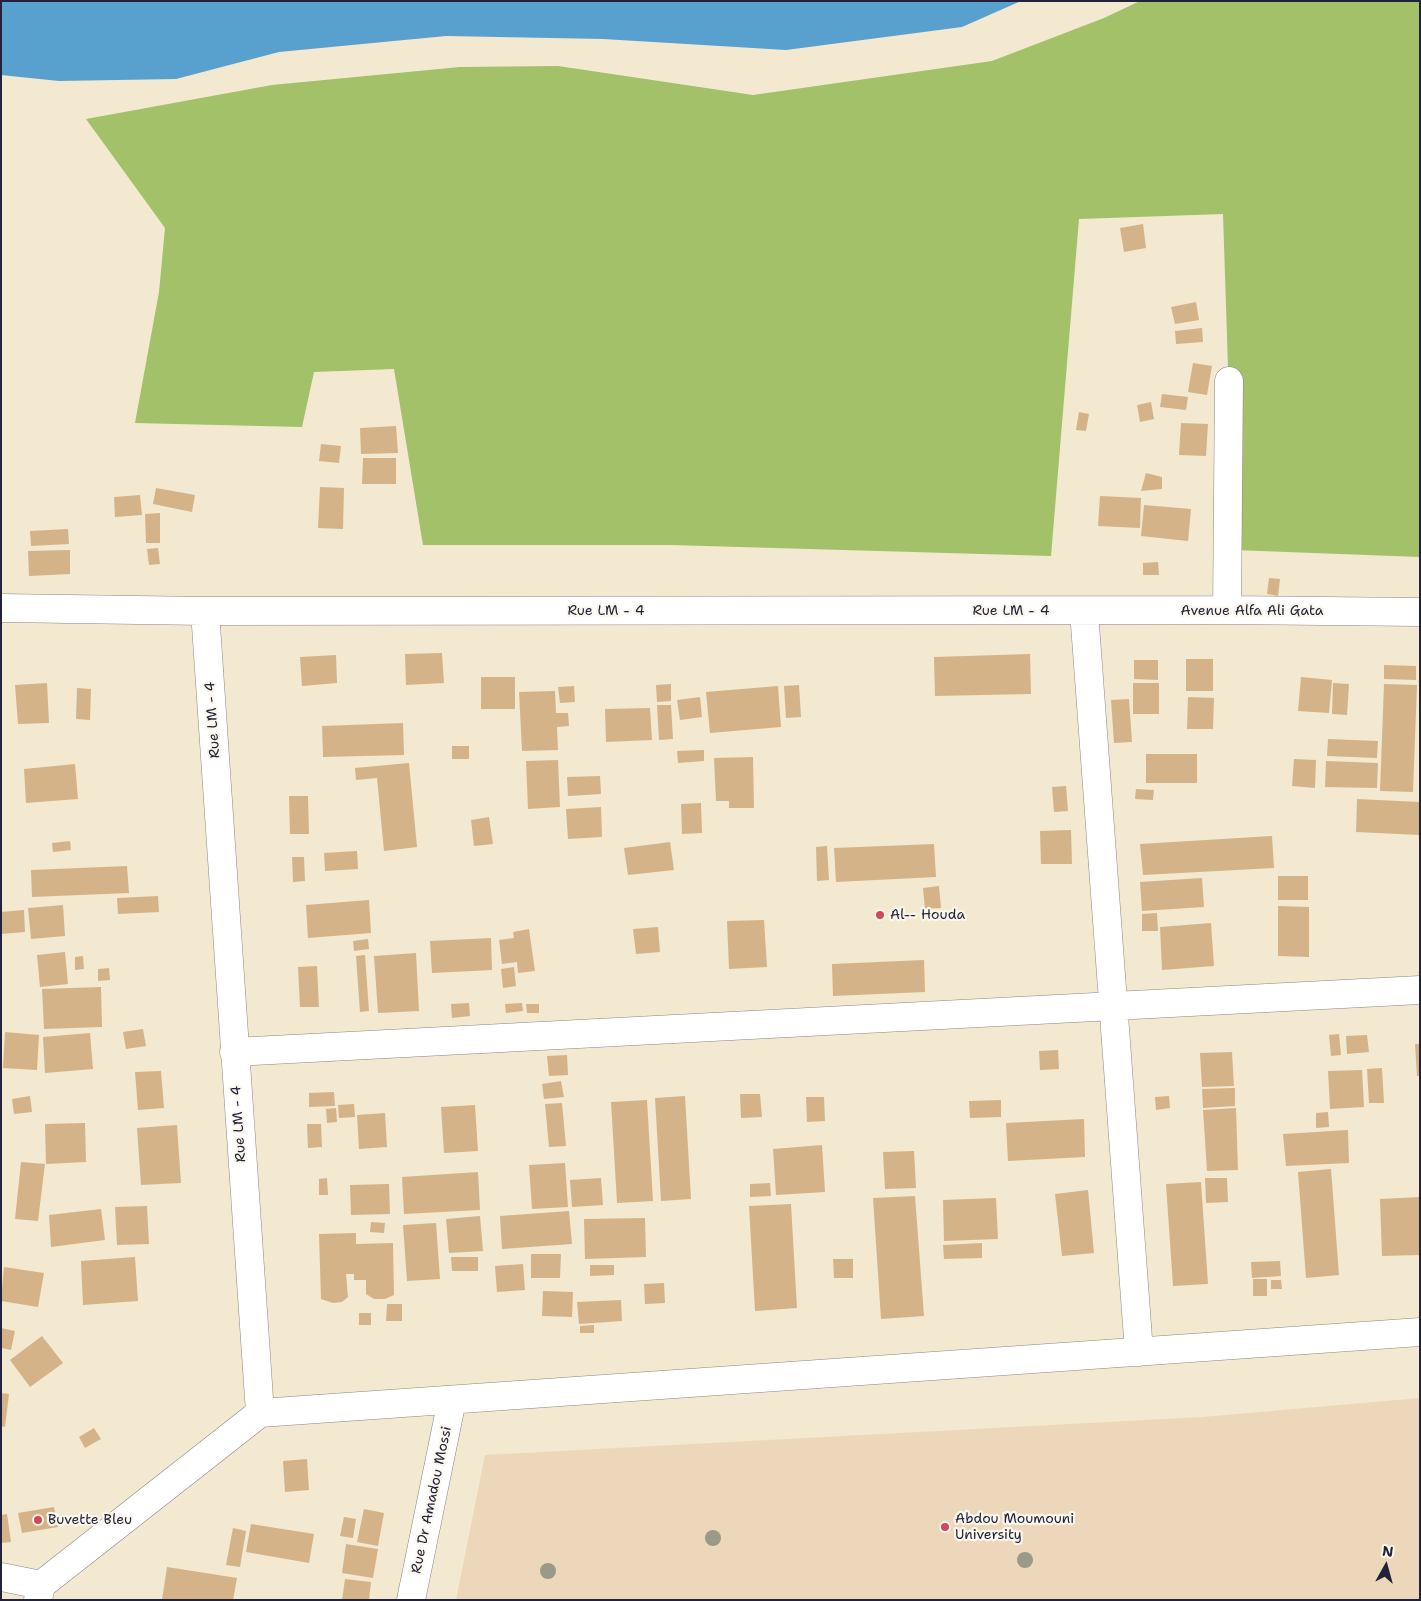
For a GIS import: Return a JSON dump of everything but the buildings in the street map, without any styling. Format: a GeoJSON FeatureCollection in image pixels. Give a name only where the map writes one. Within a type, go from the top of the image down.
{"type":"FeatureCollection","features":[{"type":"Feature","properties":{"kind":"street"},"geometry":{"type":"LineString","coordinates":[[1227,610],[1228,381]]}},
{"type":"Feature","properties":{"kind":"street"},"geometry":{"type":"LineString","coordinates":[[1,608],[206,610]]}},
{"type":"Feature","properties":{"kind":"street","name":"Rue LM - 4"},"geometry":{"type":"LineString","coordinates":[[260,1413],[234,1052],[206,610],[1084,611]]}},
{"type":"Feature","properties":{"kind":"street"},"geometry":{"type":"LineString","coordinates":[[1084,611],[1139,1352]]}},
{"type":"Feature","properties":{"kind":"street","name":"Avenue Alfa Ali Gata"},"geometry":{"type":"LineString","coordinates":[[1084,611],[1420,612]]}},
{"type":"Feature","properties":{"kind":"street"},"geometry":{"type":"LineString","coordinates":[[234,1052],[1420,990]]}},
{"type":"Feature","properties":{"kind":"street"},"geometry":{"type":"LineString","coordinates":[[1,1577],[40,1592],[260,1413],[1420,1332]]}},
{"type":"Feature","properties":{"kind":"street","name":"Rue Dr Amadou Mossi"},"geometry":{"type":"LineString","coordinates":[[411,1600],[452,1400]]}},
{"type":"Feature","properties":{"kind":"shaded area","name":"Abdou Moumouni University"},"geometry":{"type":"Polygon","coordinates":[[[1420,1398],[1420,1600],[456,1600],[485,1455],[1202,1417],[1420,1398]]]}},
{"type":"Feature","properties":{"kind":"green space"},"geometry":{"type":"Polygon","coordinates":[[[1140,1],[1420,1],[1420,557],[1234,550],[1223,214],[1079,219],[1051,556],[671,545],[423,545],[394,369],[314,372],[302,427],[135,423],[159,292],[165,228],[86,119],[272,85],[460,67],[558,66],[753,95],[992,61],[1104,18],[1140,1]]]}},
{"type":"Feature","properties":{"kind":"water"},"geometry":{"type":"Polygon","coordinates":[[[1,1],[1021,1],[962,27],[786,50],[603,39],[446,36],[279,52],[176,79],[59,81],[1,75],[1,1]]]}},
{"type":"Feature","properties":{"kind":"place","name":"Al-- Houda"},"geometry":{"type":"Point","coordinates":[880,915]}},
{"type":"Feature","properties":{"kind":"place","name":"Buvette Bleu"},"geometry":{"type":"Point","coordinates":[38,1520]}},
{"type":"Feature","properties":{"kind":"place","name":"Abdou Moumouni University"},"geometry":{"type":"Point","coordinates":[945,1527]}}]}
